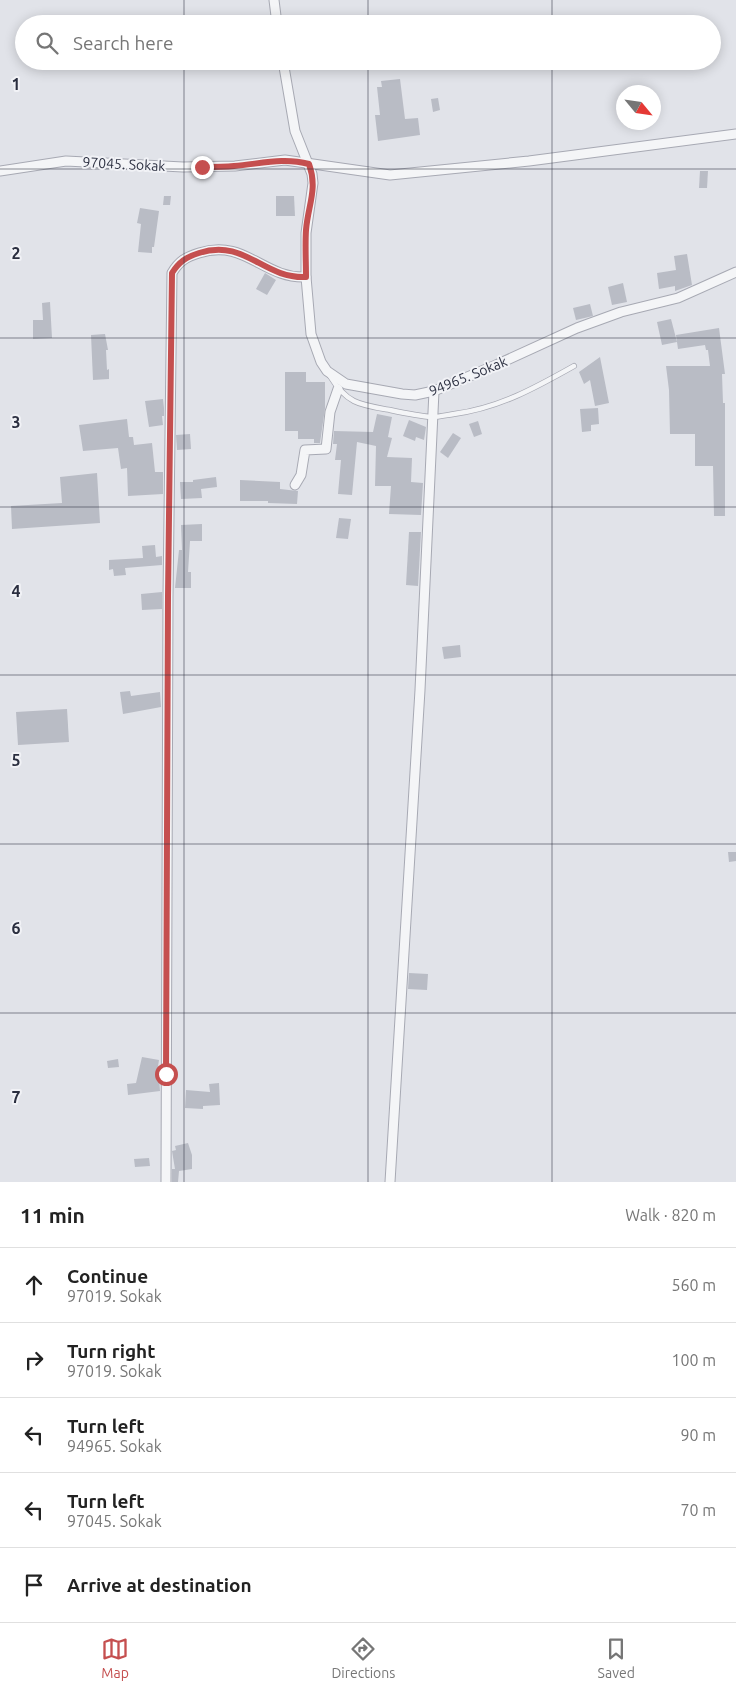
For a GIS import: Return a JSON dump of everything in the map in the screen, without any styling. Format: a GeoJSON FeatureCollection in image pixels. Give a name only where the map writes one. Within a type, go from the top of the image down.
{"type":"FeatureCollection","features":[{"type":"Feature","properties":{"kind":"street"},"geometry":{"type":"LineString","coordinates":[[274,0],[276,15]]}},
{"type":"Feature","properties":{"kind":"street"},"geometry":{"type":"LineString","coordinates":[[284,70],[294,131],[299,146],[309,164],[313,183],[313,196],[307,217],[306,277],[311,334],[321,362],[327,371]]}},
{"type":"Feature","properties":{"kind":"street","name":"97045. Sokak"},"geometry":{"type":"LineString","coordinates":[[0,171],[66,161],[183,167],[235,166],[285,160],[390,175],[529,161],[736,134]]}},
{"type":"Feature","properties":{"kind":"street"},"geometry":{"type":"LineString","coordinates":[[166,1182],[168,597],[172,273],[183,259],[208,250],[222,249],[235,251],[284,276],[294,278],[306,277]]}},
{"type":"Feature","properties":{"kind":"street","name":"94965. Sokak"},"geometry":{"type":"LineString","coordinates":[[327,371],[346,384],[361,387],[415,395],[434,392],[577,328],[621,312],[678,298],[736,272]]}},
{"type":"Feature","properties":{"kind":"street"},"geometry":{"type":"LineString","coordinates":[[295,485],[301,475],[305,450],[326,449],[330,412],[338,388]]}},
{"type":"Feature","properties":{"kind":"street"},"geometry":{"type":"LineString","coordinates":[[390,1182],[420,690],[434,392]]}},
{"type":"Feature","properties":{"kind":"lane"},"geometry":{"type":"LineString","coordinates":[[327,371],[346,397],[360,403],[388,410],[434,417],[480,410],[503,403],[534,389],[574,366]]}},
{"type":"Feature","properties":{"kind":"building"},"geometry":{"type":"Polygon","coordinates":[[[400,79],[405,119],[418,118],[420,135],[378,141],[375,115],[380,115],[377,87],[382,87],[381,81],[400,79]]]}},
{"type":"Feature","properties":{"kind":"building"},"geometry":{"type":"Polygon","coordinates":[[[438,98],[440,110],[433,112],[431,99],[438,98]]]}},
{"type":"Feature","properties":{"kind":"building"},"geometry":{"type":"Polygon","coordinates":[[[700,171],[708,171],[707,188],[699,188],[700,171]]]}},
{"type":"Feature","properties":{"kind":"building"},"geometry":{"type":"Polygon","coordinates":[[[164,196],[171,196],[170,205],[163,205],[164,196]]]}},
{"type":"Feature","properties":{"kind":"building"},"geometry":{"type":"Polygon","coordinates":[[[276,196],[294,196],[295,216],[276,216],[276,196]]]}},
{"type":"Feature","properties":{"kind":"building"},"geometry":{"type":"Polygon","coordinates":[[[140,208],[159,211],[152,253],[138,252],[141,224],[137,223],[140,208]]]}},
{"type":"Feature","properties":{"kind":"building"},"geometry":{"type":"Polygon","coordinates":[[[687,254],[692,285],[675,291],[675,286],[659,289],[657,273],[676,270],[674,256],[687,254]]]}},
{"type":"Feature","properties":{"kind":"building"},"geometry":{"type":"Polygon","coordinates":[[[265,273],[276,280],[267,295],[256,289],[265,273]]]}},
{"type":"Feature","properties":{"kind":"building"},"geometry":{"type":"Polygon","coordinates":[[[623,283],[627,302],[612,305],[608,287],[623,283]]]}},
{"type":"Feature","properties":{"kind":"building"},"geometry":{"type":"Polygon","coordinates":[[[50,302],[52,338],[33,339],[33,320],[43,320],[42,303],[50,302]]]}},
{"type":"Feature","properties":{"kind":"building"},"geometry":{"type":"Polygon","coordinates":[[[590,304],[593,316],[576,320],[573,308],[590,304]]]}},
{"type":"Feature","properties":{"kind":"building"},"geometry":{"type":"Polygon","coordinates":[[[671,319],[677,342],[662,345],[657,322],[671,319]]]}},
{"type":"Feature","properties":{"kind":"building"},"geometry":{"type":"Polygon","coordinates":[[[719,328],[725,374],[722,374],[723,403],[725,403],[725,516],[714,516],[713,466],[695,466],[695,434],[670,434],[669,390],[666,366],[710,366],[708,350],[706,350],[705,345],[678,349],[676,335],[719,328]]]}},
{"type":"Feature","properties":{"kind":"building"},"geometry":{"type":"Polygon","coordinates":[[[105,334],[108,350],[106,350],[109,379],[93,380],[91,335],[105,334]]]}},
{"type":"Feature","properties":{"kind":"building"},"geometry":{"type":"Polygon","coordinates":[[[600,357],[609,403],[595,406],[590,380],[584,384],[579,372],[600,357]]]}},
{"type":"Feature","properties":{"kind":"building"},"geometry":{"type":"Polygon","coordinates":[[[285,372],[306,372],[306,382],[325,382],[325,408],[320,443],[314,443],[314,439],[298,439],[298,431],[285,431],[285,372]]]}},
{"type":"Feature","properties":{"kind":"building"},"geometry":{"type":"Polygon","coordinates":[[[163,399],[163,425],[149,427],[145,401],[163,399]]]}},
{"type":"Feature","properties":{"kind":"building"},"geometry":{"type":"Polygon","coordinates":[[[598,408],[599,424],[591,425],[591,431],[582,432],[580,409],[598,408]]]}},
{"type":"Feature","properties":{"kind":"building"},"geometry":{"type":"Polygon","coordinates":[[[377,414],[392,417],[388,437],[392,438],[387,457],[412,458],[411,482],[423,483],[421,515],[389,514],[391,486],[375,486],[376,446],[357,442],[352,495],[338,494],[341,460],[335,460],[337,444],[333,444],[334,431],[373,432],[377,414]]]}},
{"type":"Feature","properties":{"kind":"building"},"geometry":{"type":"Polygon","coordinates":[[[127,419],[129,437],[133,437],[134,445],[152,443],[155,472],[163,472],[163,494],[128,496],[127,468],[121,469],[118,448],[83,451],[79,425],[127,419]]]}},
{"type":"Feature","properties":{"kind":"building"},"geometry":{"type":"Polygon","coordinates":[[[409,420],[426,427],[424,440],[416,437],[415,441],[403,436],[409,420]]]}},
{"type":"Feature","properties":{"kind":"building"},"geometry":{"type":"Polygon","coordinates":[[[478,421],[482,434],[474,437],[469,424],[478,421]]]}},
{"type":"Feature","properties":{"kind":"building"},"geometry":{"type":"Polygon","coordinates":[[[453,433],[461,438],[448,458],[440,452],[453,433]]]}},
{"type":"Feature","properties":{"kind":"building"},"geometry":{"type":"Polygon","coordinates":[[[190,434],[191,449],[177,450],[176,435],[190,434]]]}},
{"type":"Feature","properties":{"kind":"building"},"geometry":{"type":"Polygon","coordinates":[[[97,473],[100,523],[12,529],[11,506],[62,503],[60,477],[97,473]]]}},
{"type":"Feature","properties":{"kind":"building"},"geometry":{"type":"Polygon","coordinates":[[[216,477],[217,487],[201,489],[202,498],[181,499],[180,482],[193,482],[193,480],[216,477]]]}},
{"type":"Feature","properties":{"kind":"building"},"geometry":{"type":"Polygon","coordinates":[[[240,480],[280,482],[280,489],[298,491],[297,504],[240,501],[240,480]]]}},
{"type":"Feature","properties":{"kind":"building"},"geometry":{"type":"Polygon","coordinates":[[[339,518],[351,519],[348,539],[336,538],[339,518]]]}},
{"type":"Feature","properties":{"kind":"building"},"geometry":{"type":"Polygon","coordinates":[[[202,524],[202,541],[190,541],[188,572],[191,572],[191,588],[175,588],[179,550],[182,550],[181,525],[202,524]]]}},
{"type":"Feature","properties":{"kind":"building"},"geometry":{"type":"Polygon","coordinates":[[[409,532],[421,532],[418,586],[406,585],[409,532]]]}},
{"type":"Feature","properties":{"kind":"building"},"geometry":{"type":"Polygon","coordinates":[[[155,545],[156,557],[162,556],[162,565],[125,568],[126,575],[114,576],[113,569],[109,570],[109,560],[143,558],[142,546],[155,545]]]}},
{"type":"Feature","properties":{"kind":"building"},"geometry":{"type":"Polygon","coordinates":[[[162,592],[162,609],[142,610],[141,594],[162,592]]]}},
{"type":"Feature","properties":{"kind":"building"},"geometry":{"type":"Polygon","coordinates":[[[460,645],[461,657],[444,659],[442,647],[460,645]]]}},
{"type":"Feature","properties":{"kind":"building"},"geometry":{"type":"Polygon","coordinates":[[[130,691],[131,696],[160,692],[161,707],[123,714],[120,692],[130,691]]]}},
{"type":"Feature","properties":{"kind":"building"},"geometry":{"type":"Polygon","coordinates":[[[67,709],[69,742],[18,745],[16,712],[67,709]]]}},
{"type":"Feature","properties":{"kind":"building"},"geometry":{"type":"Polygon","coordinates":[[[728,852],[736,852],[736,861],[729,862],[728,852]]]}},
{"type":"Feature","properties":{"kind":"building"},"geometry":{"type":"Polygon","coordinates":[[[409,973],[428,974],[427,990],[408,989],[409,973]]]}},
{"type":"Feature","properties":{"kind":"building"},"geometry":{"type":"Polygon","coordinates":[[[142,1057],[159,1060],[156,1079],[159,1078],[160,1091],[128,1095],[127,1084],[136,1083],[142,1057]]]}},
{"type":"Feature","properties":{"kind":"building"},"geometry":{"type":"Polygon","coordinates":[[[118,1059],[119,1067],[108,1068],[107,1061],[118,1059]]]}},
{"type":"Feature","properties":{"kind":"building"},"geometry":{"type":"Polygon","coordinates":[[[219,1083],[220,1105],[203,1106],[203,1109],[185,1108],[186,1090],[210,1092],[209,1084],[219,1083]]]}},
{"type":"Feature","properties":{"kind":"building"},"geometry":{"type":"Polygon","coordinates":[[[188,1143],[192,1155],[192,1169],[179,1171],[178,1182],[172,1182],[172,1169],[175,1169],[172,1151],[176,1150],[175,1146],[188,1143]]]}},
{"type":"Feature","properties":{"kind":"building"},"geometry":{"type":"Polygon","coordinates":[[[149,1158],[150,1166],[135,1167],[134,1159],[149,1158]]]}},
{"type":"Feature","properties":{"kind":"route"},"geometry":{"type":"LineString","coordinates":[[166,1074],[168,597],[172,273],[183,259],[208,250],[222,249],[235,251],[284,276],[294,278],[306,277],[307,217],[313,196],[312,174],[309,164],[285,160],[235,166],[202,167]]}}]}
